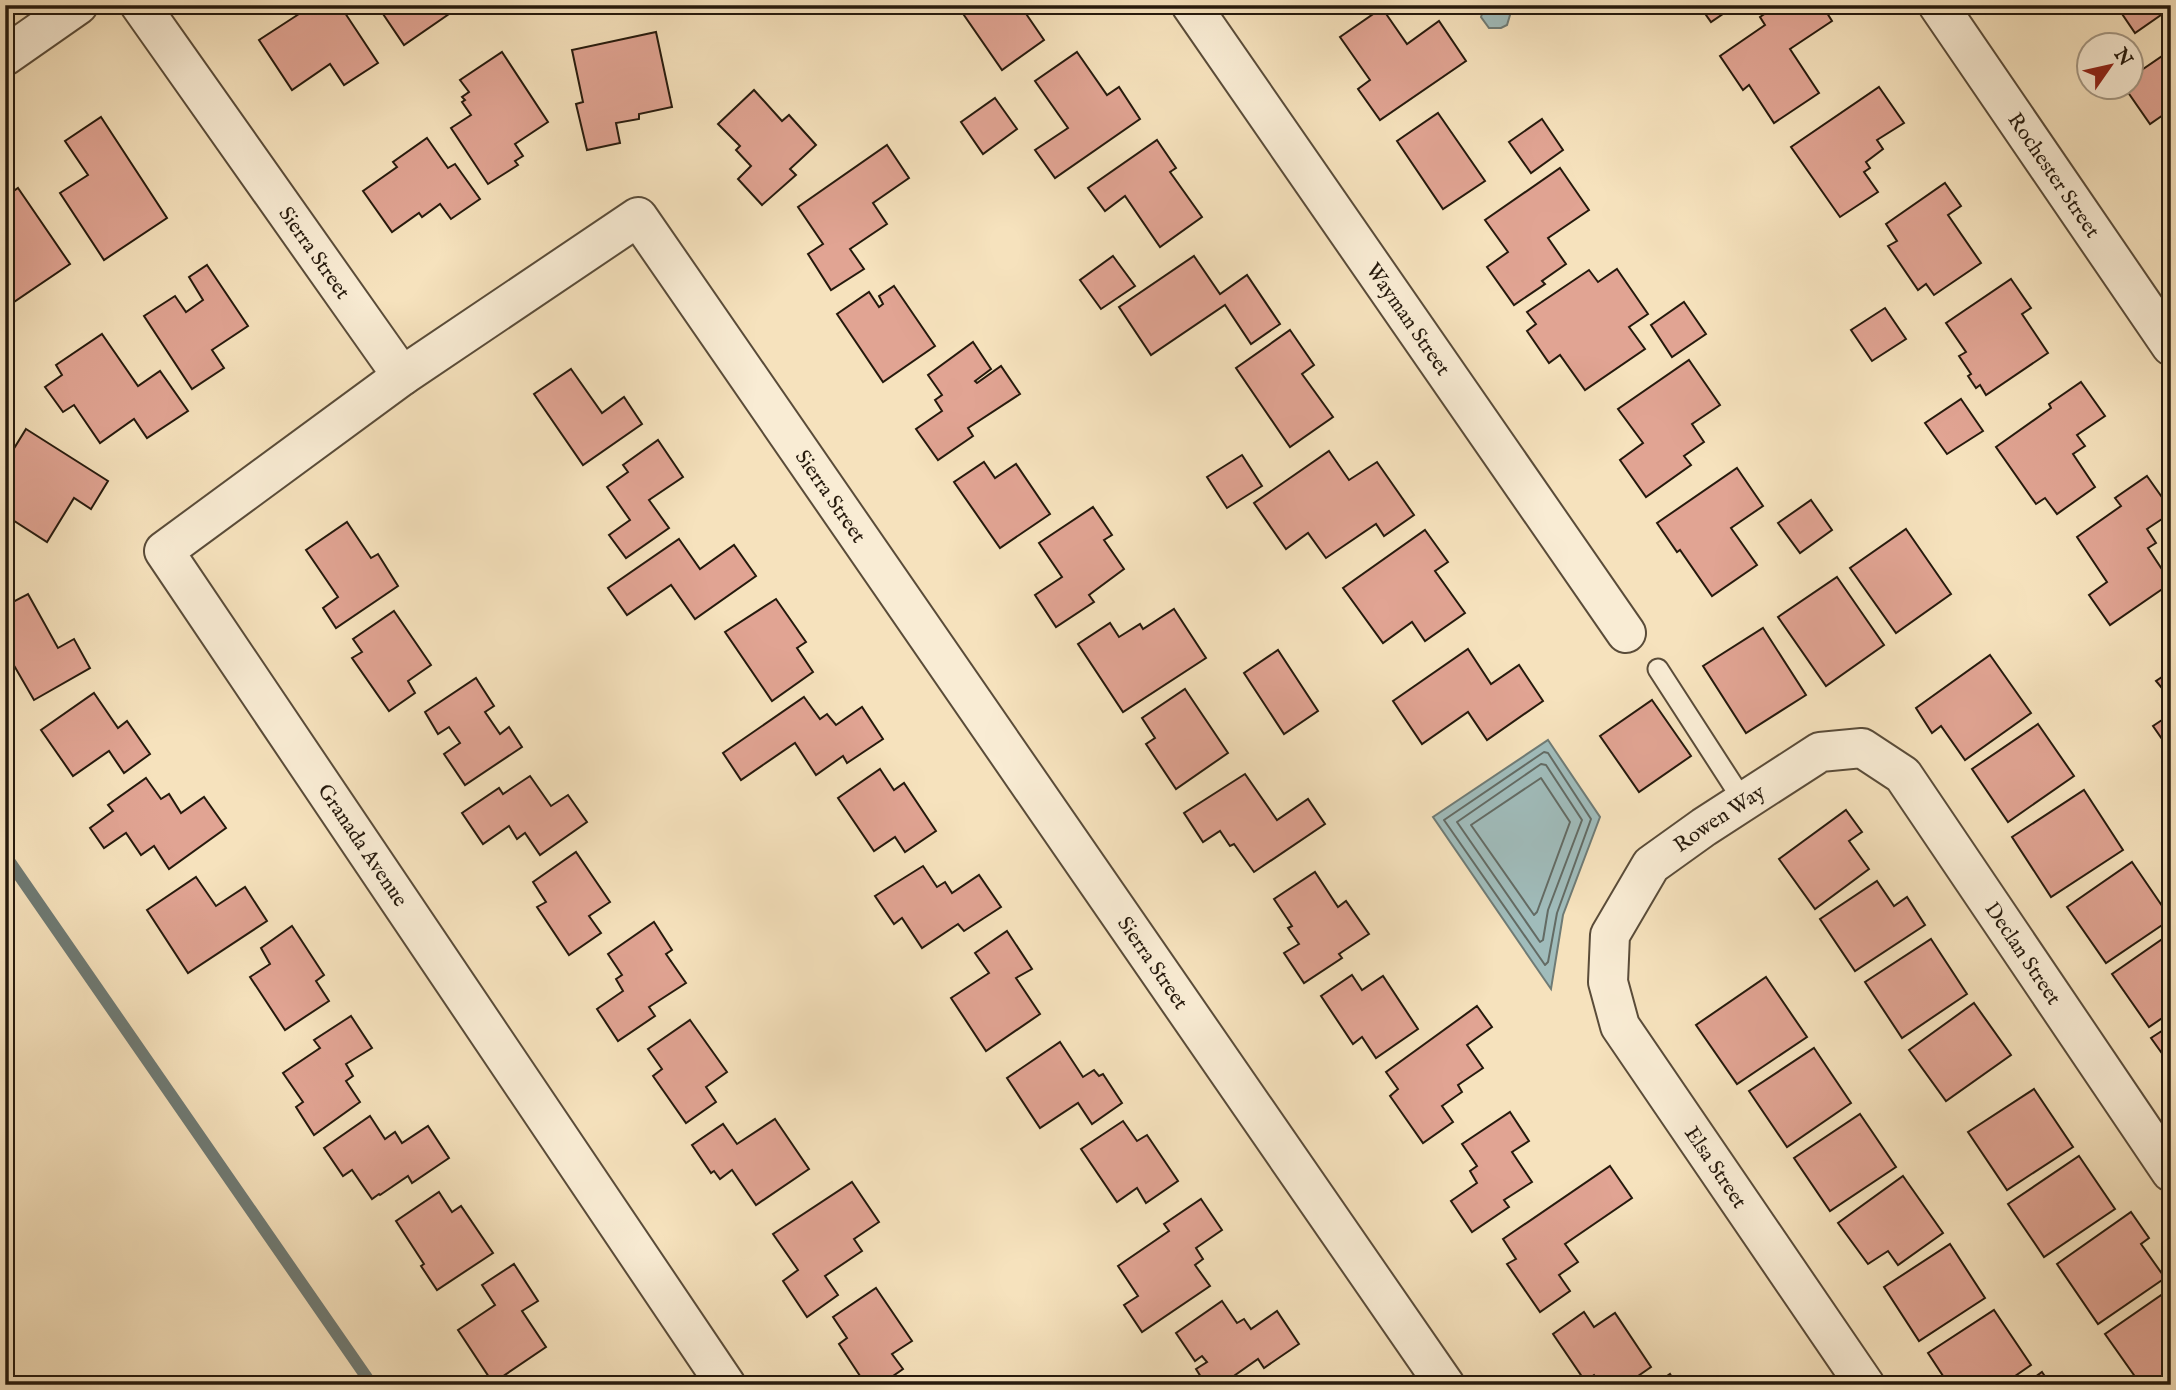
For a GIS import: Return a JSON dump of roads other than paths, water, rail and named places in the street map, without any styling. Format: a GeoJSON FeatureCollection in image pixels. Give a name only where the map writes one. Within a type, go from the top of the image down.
{"type":"FeatureCollection","features":[{"type":"Feature","properties":{"kind":"street"},"geometry":{"type":"LineString","coordinates":[[5,56],[78,5]]}},
{"type":"Feature","properties":{"kind":"street","name":"Sierra Street"},"geometry":{"type":"LineString","coordinates":[[140,5],[402,376],[638,217],[1445,1385]]}},
{"type":"Feature","properties":{"kind":"street","name":"Wayman Street"},"geometry":{"type":"LineString","coordinates":[[1191,5],[1626,633]]}},
{"type":"Feature","properties":{"kind":"street","name":"Rochester Street"},"geometry":{"type":"LineString","coordinates":[[1938,5],[2171,346]]}},
{"type":"Feature","properties":{"kind":"street","name":"Granada Avenue"},"geometry":{"type":"LineString","coordinates":[[402,376],[164,551],[726,1385]]}},
{"type":"Feature","properties":{"kind":"street","name":"Rowen Way"},"geometry":{"type":"LineString","coordinates":[[1610,936],[1651,865],[1704,827],[1820,752],[1862,748]]}},
{"type":"Feature","properties":{"kind":"street","name":"Declan Street"},"geometry":{"type":"LineString","coordinates":[[1862,748],[1903,775],[2171,1172]]}},
{"type":"Feature","properties":{"kind":"street","name":"Elsa Street"},"geometry":{"type":"LineString","coordinates":[[1610,936],[1608,982],[1620,1026],[1865,1385]]}},
{"type":"Feature","properties":{"kind":"lane"},"geometry":{"type":"LineString","coordinates":[[1658,668],[1744,802]]}},
{"type":"Feature","properties":{"kind":"water"},"geometry":{"type":"Polygon","coordinates":[[[1491,5],[1513,5],[1507,25],[1489,28],[1481,17],[1483,11],[1491,5]]]}},
{"type":"Feature","properties":{"kind":"water"},"geometry":{"type":"Polygon","coordinates":[[[1548,740],[1600,817],[1563,915],[1551,989],[1433,817],[1548,740]]]}},
{"type":"Feature","properties":{"kind":"waterway"},"geometry":{"type":"LineString","coordinates":[[5,855],[372,1385]]}}]}
